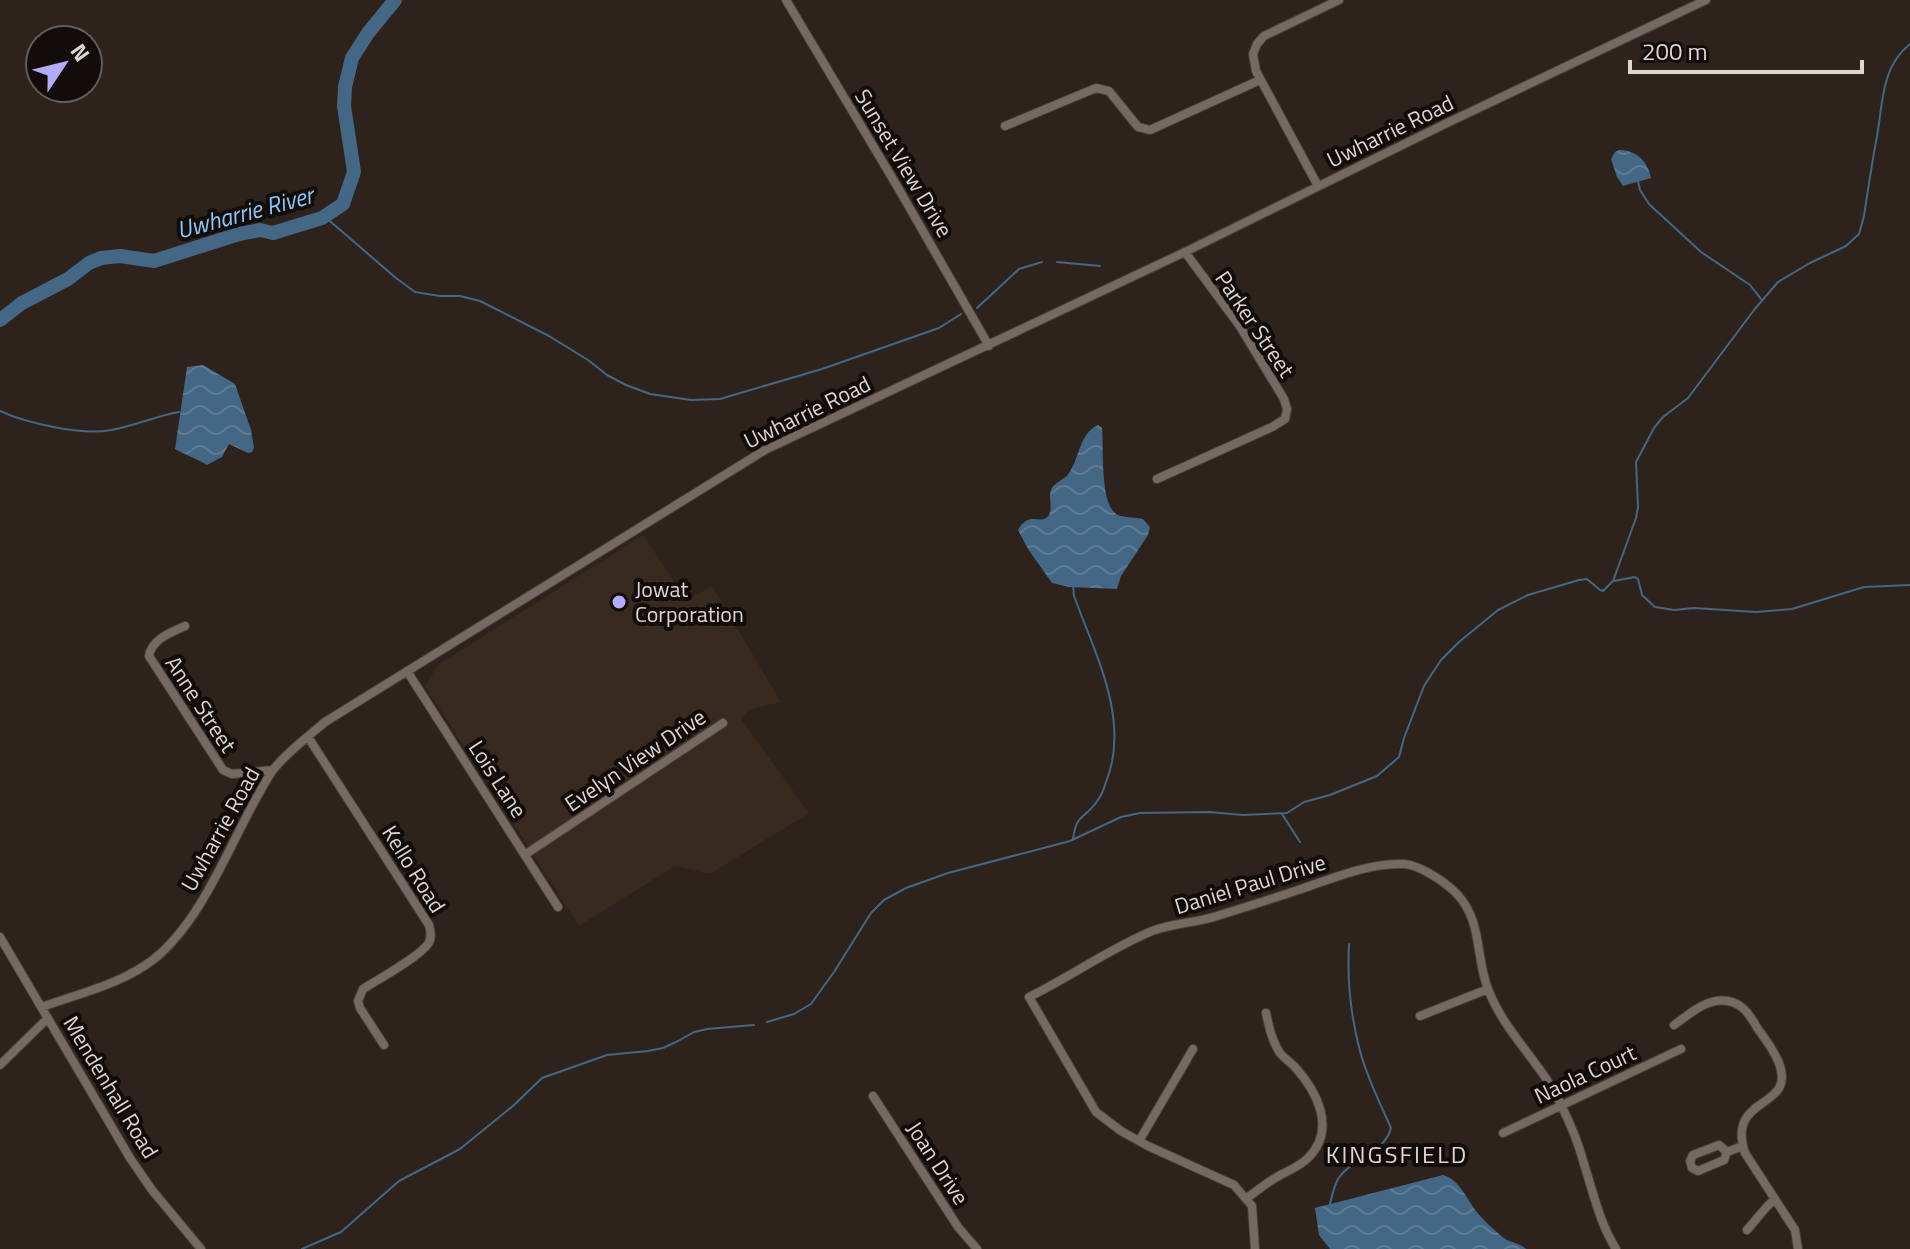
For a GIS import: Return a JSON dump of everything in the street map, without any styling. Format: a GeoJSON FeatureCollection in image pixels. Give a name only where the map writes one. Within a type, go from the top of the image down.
{"type":"FeatureCollection","features":[{"type":"Feature","properties":{"kind":"street","name":"Sunset View Drive"},"geometry":{"type":"LineString","coordinates":[[786,0],[989,346]]}},
{"type":"Feature","properties":{"kind":"street"},"geometry":{"type":"LineString","coordinates":[[1318,186],[1260,80],[1253,54],[1264,36],[1339,0]]}},
{"type":"Feature","properties":{"kind":"street","name":"Uwharrie Road"},"geometry":{"type":"LineString","coordinates":[[42,1007],[124,977],[145,966],[167,947],[198,906],[273,770],[325,722],[765,450],[989,346],[1706,0]]}},
{"type":"Feature","properties":{"kind":"street"},"geometry":{"type":"LineString","coordinates":[[1005,126],[1096,88],[1109,91],[1138,127],[1150,130],[1260,80]]}},
{"type":"Feature","properties":{"kind":"street","name":"Parker Street"},"geometry":{"type":"LineString","coordinates":[[1157,479],[1272,427],[1285,419],[1287,409],[1239,325],[1185,252]]}},
{"type":"Feature","properties":{"kind":"street","name":"Anne Street"},"geometry":{"type":"LineString","coordinates":[[185,626],[157,641],[150,648],[149,656],[223,770],[232,774],[273,770]]}},
{"type":"Feature","properties":{"kind":"street","name":"Lois Lane"},"geometry":{"type":"LineString","coordinates":[[407,671],[558,907]]}},
{"type":"Feature","properties":{"kind":"street","name":"Evelyn View Drive"},"geometry":{"type":"LineString","coordinates":[[526,854],[723,723]]}},
{"type":"Feature","properties":{"kind":"street","name":"Kello Road"},"geometry":{"type":"LineString","coordinates":[[308,737],[429,925],[431,939],[428,944],[363,989],[358,1001],[384,1045]]}},
{"type":"Feature","properties":{"kind":"street","name":"Daniel Paul Drive"},"geometry":{"type":"LineString","coordinates":[[1247,1198],[1234,1185],[1139,1141],[1096,1112],[1029,997],[1155,930],[1243,908],[1359,869],[1406,864],[1433,875],[1457,894],[1463,904],[1477,931],[1479,961],[1488,989],[1502,1020],[1562,1105],[1584,1160],[1600,1215],[1616,1249]]}},
{"type":"Feature","properties":{"kind":"street","name":"Mendenhall Road"},"geometry":{"type":"LineString","coordinates":[[0,937],[130,1158],[201,1249]]}},
{"type":"Feature","properties":{"kind":"street"},"geometry":{"type":"LineString","coordinates":[[1420,1016],[1488,989]]}},
{"type":"Feature","properties":{"kind":"street"},"geometry":{"type":"LineString","coordinates":[[1674,1025],[1705,1004],[1723,1000],[1735,1002],[1749,1014],[1777,1059],[1781,1068],[1780,1087],[1774,1096],[1744,1119],[1743,1146],[1795,1230],[1798,1249]]}},
{"type":"Feature","properties":{"kind":"street"},"geometry":{"type":"LineString","coordinates":[[1255,1249],[1252,1206],[1247,1198],[1311,1155],[1321,1137],[1324,1121],[1315,1094],[1271,1036],[1266,1013]]}},
{"type":"Feature","properties":{"kind":"street"},"geometry":{"type":"LineString","coordinates":[[0,1065],[48,1018]]}},
{"type":"Feature","properties":{"kind":"street"},"geometry":{"type":"LineString","coordinates":[[1139,1141],[1193,1049]]}},
{"type":"Feature","properties":{"kind":"street","name":"Naola Court"},"geometry":{"type":"LineString","coordinates":[[1503,1133],[1681,1049]]}},
{"type":"Feature","properties":{"kind":"street","name":"Joan Drive"},"geometry":{"type":"LineString","coordinates":[[873,1096],[958,1227],[977,1249]]}},
{"type":"Feature","properties":{"kind":"street"},"geometry":{"type":"LineString","coordinates":[[1727,1152],[1743,1146]]}},
{"type":"Feature","properties":{"kind":"street"},"geometry":{"type":"LineString","coordinates":[[1747,1230],[1775,1199]]}},
{"type":"Feature","properties":{"kind":"shaded area"},"geometry":{"type":"Polygon","coordinates":[[[643,535],[687,600],[712,586],[781,702],[748,710],[741,719],[809,813],[710,874],[675,866],[579,926],[425,686],[438,665],[643,535]]]}},
{"type":"Feature","properties":{"kind":"water"},"geometry":{"type":"Polygon","coordinates":[[[1619,150],[1641,158],[1651,178],[1623,186],[1611,159],[1619,150]]]}},
{"type":"Feature","properties":{"kind":"water"},"geometry":{"type":"Polygon","coordinates":[[[203,365],[235,384],[254,448],[248,453],[229,444],[222,457],[207,465],[175,449],[187,367],[203,365]]]}},
{"type":"Feature","properties":{"kind":"water"},"geometry":{"type":"Polygon","coordinates":[[[1098,425],[1102,428],[1105,488],[1112,509],[1121,516],[1143,519],[1150,527],[1121,576],[1117,589],[1069,587],[1052,583],[1018,530],[1027,520],[1049,515],[1052,487],[1069,473],[1083,440],[1098,425]]]}},
{"type":"Feature","properties":{"kind":"water"},"geometry":{"type":"Polygon","coordinates":[[[1443,1175],[1458,1185],[1493,1229],[1526,1249],[1330,1249],[1319,1235],[1315,1208],[1443,1175]]]}},
{"type":"Feature","properties":{"kind":"waterway","name":"Uwharrie River"},"geometry":{"type":"LineString","coordinates":[[0,320],[22,303],[101,258],[120,256],[154,261],[239,234],[260,230],[273,233],[322,218],[343,204],[354,172],[344,106],[352,58],[395,0]]}},
{"type":"Feature","properties":{"kind":"waterway"},"geometry":{"type":"LineString","coordinates":[[767,1022],[794,1014],[811,1004],[871,913],[884,900],[906,888],[948,873],[1070,841],[1121,817],[1140,813],[1287,813],[1304,802],[1377,776],[1399,757],[1424,686],[1441,660],[1498,610],[1528,595],[1579,580],[1587,579],[1603,591],[1613,581],[1636,518],[1636,462],[1654,428],[1688,398],[1778,282],[1846,246],[1859,234],[1885,86],[1893,63],[1910,44]]}},
{"type":"Feature","properties":{"kind":"waterway"},"geometry":{"type":"LineString","coordinates":[[1638,181],[1649,204],[1701,252],[1750,285],[1761,299]]}},
{"type":"Feature","properties":{"kind":"waterway"},"geometry":{"type":"LineString","coordinates":[[324,216],[415,292],[480,301],[549,336],[607,375],[650,394],[691,400],[720,399],[822,369],[939,328],[961,314]]}},
{"type":"Feature","properties":{"kind":"waterway"},"geometry":{"type":"LineString","coordinates":[[977,308],[1019,269],[1042,262]]}},
{"type":"Feature","properties":{"kind":"waterway"},"geometry":{"type":"LineString","coordinates":[[1057,262],[1100,266]]}},
{"type":"Feature","properties":{"kind":"waterway"},"geometry":{"type":"LineString","coordinates":[[0,411],[24,420],[86,431],[120,428],[179,412]]}},
{"type":"Feature","properties":{"kind":"waterway"},"geometry":{"type":"LineString","coordinates":[[1614,581],[1635,577],[1642,595],[1655,607],[1756,612],[1792,609],[1864,587],[1910,585]]}},
{"type":"Feature","properties":{"kind":"waterway"},"geometry":{"type":"LineString","coordinates":[[1073,585],[1074,596],[1107,688],[1114,735],[1113,759],[1104,788],[1095,804],[1078,821],[1073,839]]}},
{"type":"Feature","properties":{"kind":"waterway"},"geometry":{"type":"LineString","coordinates":[[1282,814],[1300,842]]}},
{"type":"Feature","properties":{"kind":"waterway"},"geometry":{"type":"LineString","coordinates":[[1330,1204],[1337,1182],[1344,1172],[1382,1144],[1391,1128],[1366,1071],[1357,1038],[1349,984],[1349,944]]}},
{"type":"Feature","properties":{"kind":"waterway"},"geometry":{"type":"LineString","coordinates":[[302,1249],[341,1232],[399,1181],[460,1149],[542,1078],[607,1055],[663,1048],[694,1032],[754,1025]]}},
{"type":"Feature","properties":{"kind":"place","name":"Jowat Corporation"},"geometry":{"type":"Point","coordinates":[619,602]}},
{"type":"Feature","properties":{"kind":"district","name":"KINGSFIELD"},"geometry":{"type":"Point","coordinates":[1397,1155]}}]}
